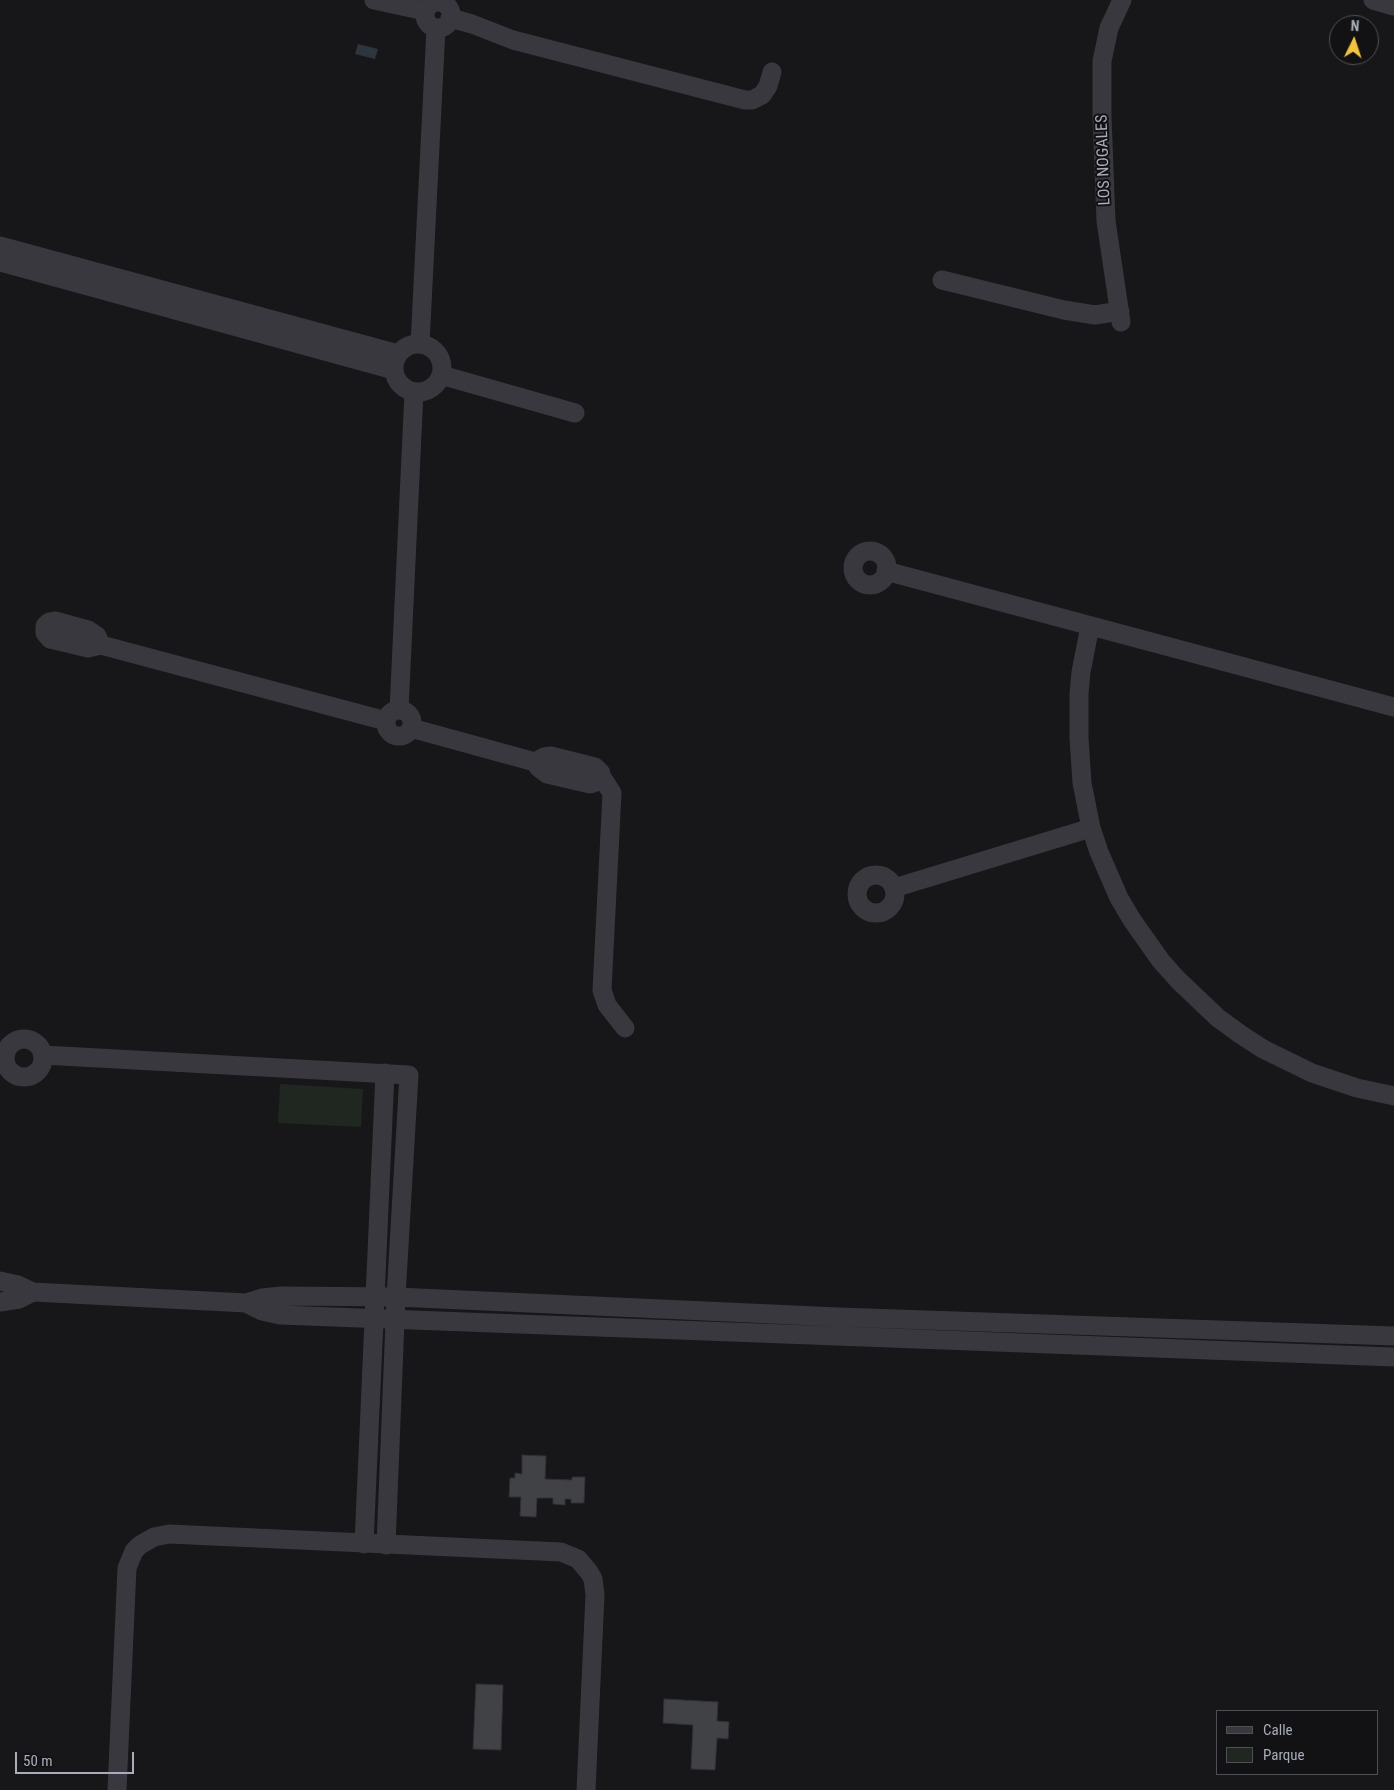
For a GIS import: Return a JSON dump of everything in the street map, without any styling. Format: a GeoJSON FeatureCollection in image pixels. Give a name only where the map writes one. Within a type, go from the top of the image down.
{"type":"FeatureCollection","features":[{"type":"Feature","properties":{"kind":"street"},"geometry":{"type":"LineString","coordinates":[[374,0],[425,12],[425,20],[428,24],[472,24],[513,40],[745,100],[752,100],[762,95],[768,86],[772,72]]}},
{"type":"Feature","properties":{"kind":"street","name":"LOS NOGALES"},"geometry":{"type":"LineString","coordinates":[[942,280],[1080,313],[1120,316],[1106,221],[1102,61],[1109,28],[1122,0]]}},
{"type":"Feature","properties":{"kind":"street"},"geometry":{"type":"LineString","coordinates":[[1373,0],[1394,6]]}},
{"type":"Feature","properties":{"kind":"street"},"geometry":{"type":"LineString","coordinates":[[420,344],[443,23]]}},
{"type":"Feature","properties":{"kind":"street"},"geometry":{"type":"LineString","coordinates":[[0,246],[396,362]]}},
{"type":"Feature","properties":{"kind":"street"},"geometry":{"type":"LineString","coordinates":[[0,262],[396,362]]}},
{"type":"Feature","properties":{"kind":"street"},"geometry":{"type":"LineString","coordinates":[[411,344],[420,344],[427,345],[438,354],[441,361],[441,376],[431,388],[423,392],[414,392],[406,389],[395,377],[396,362],[411,344]]}},
{"type":"Feature","properties":{"kind":"street"},"geometry":{"type":"LineString","coordinates":[[441,376],[575,413]]}},
{"type":"Feature","properties":{"kind":"street"},"geometry":{"type":"LineString","coordinates":[[414,392],[393,715],[388,730],[396,736],[405,735],[412,728],[535,762],[543,772],[585,783],[595,783],[599,781],[601,776],[612,793],[602,990],[607,1005],[625,1028]]}},
{"type":"Feature","properties":{"kind":"street"},"geometry":{"type":"LineString","coordinates":[[886,571],[1394,707]]}},
{"type":"Feature","properties":{"kind":"street"},"geometry":{"type":"LineString","coordinates":[[1090,626],[1081,672],[1078,715],[1080,768],[1091,828],[1108,875],[1132,920],[1161,961],[1197,1000],[1240,1034],[1287,1062],[1334,1081],[1394,1096]]}},
{"type":"Feature","properties":{"kind":"street"},"geometry":{"type":"LineString","coordinates":[[101,645],[393,715]]}},
{"type":"Feature","properties":{"kind":"street"},"geometry":{"type":"LineString","coordinates":[[894,888],[1091,828]]}},
{"type":"Feature","properties":{"kind":"street"},"geometry":{"type":"LineString","coordinates":[[43,1055],[409,1074],[396,1297],[386,1544]]}},
{"type":"Feature","properties":{"kind":"street"},"geometry":{"type":"LineString","coordinates":[[364,1544],[385,1073]]}},
{"type":"Feature","properties":{"kind":"street"},"geometry":{"type":"LineString","coordinates":[[0,1281],[18,1285],[34,1292],[246,1303],[272,1296],[374,1296],[838,1318],[1394,1336]]}},
{"type":"Feature","properties":{"kind":"street"},"geometry":{"type":"LineString","coordinates":[[0,1302],[19,1298],[34,1292]]}},
{"type":"Feature","properties":{"kind":"street"},"geometry":{"type":"LineString","coordinates":[[246,1303],[262,1311],[280,1315],[1394,1357]]}},
{"type":"Feature","properties":{"kind":"street"},"geometry":{"type":"LineString","coordinates":[[117,1790],[128,1568],[130,1559],[140,1544],[154,1537],[169,1534],[561,1552],[578,1559],[593,1579],[595,1595],[586,1790]]}},
{"type":"Feature","properties":{"kind":"green space"},"geometry":{"type":"Polygon","coordinates":[[[280,1084],[363,1089],[361,1127],[278,1123],[280,1084]]]}},
{"type":"Feature","properties":{"kind":"shaded area"},"geometry":{"type":"Polygon","coordinates":[[[358,44],[378,49],[375,59],[355,54],[358,44]]]}},
{"type":"Feature","properties":{"kind":"building"},"geometry":{"type":"Polygon","coordinates":[[[522,1455],[546,1456],[545,1479],[572,1480],[572,1477],[585,1477],[584,1503],[571,1503],[571,1499],[565,1499],[565,1505],[553,1504],[553,1498],[537,1498],[536,1517],[520,1516],[521,1497],[509,1497],[510,1478],[515,1478],[515,1473],[522,1474],[522,1455]]]}},
{"type":"Feature","properties":{"kind":"building"},"geometry":{"type":"Polygon","coordinates":[[[476,1684],[503,1685],[501,1750],[473,1749],[476,1684]]]}},
{"type":"Feature","properties":{"kind":"building"},"geometry":{"type":"Polygon","coordinates":[[[664,1699],[718,1702],[717,1721],[729,1722],[728,1739],[717,1738],[715,1770],[691,1769],[693,1725],[663,1723],[664,1699]]]}}]}
